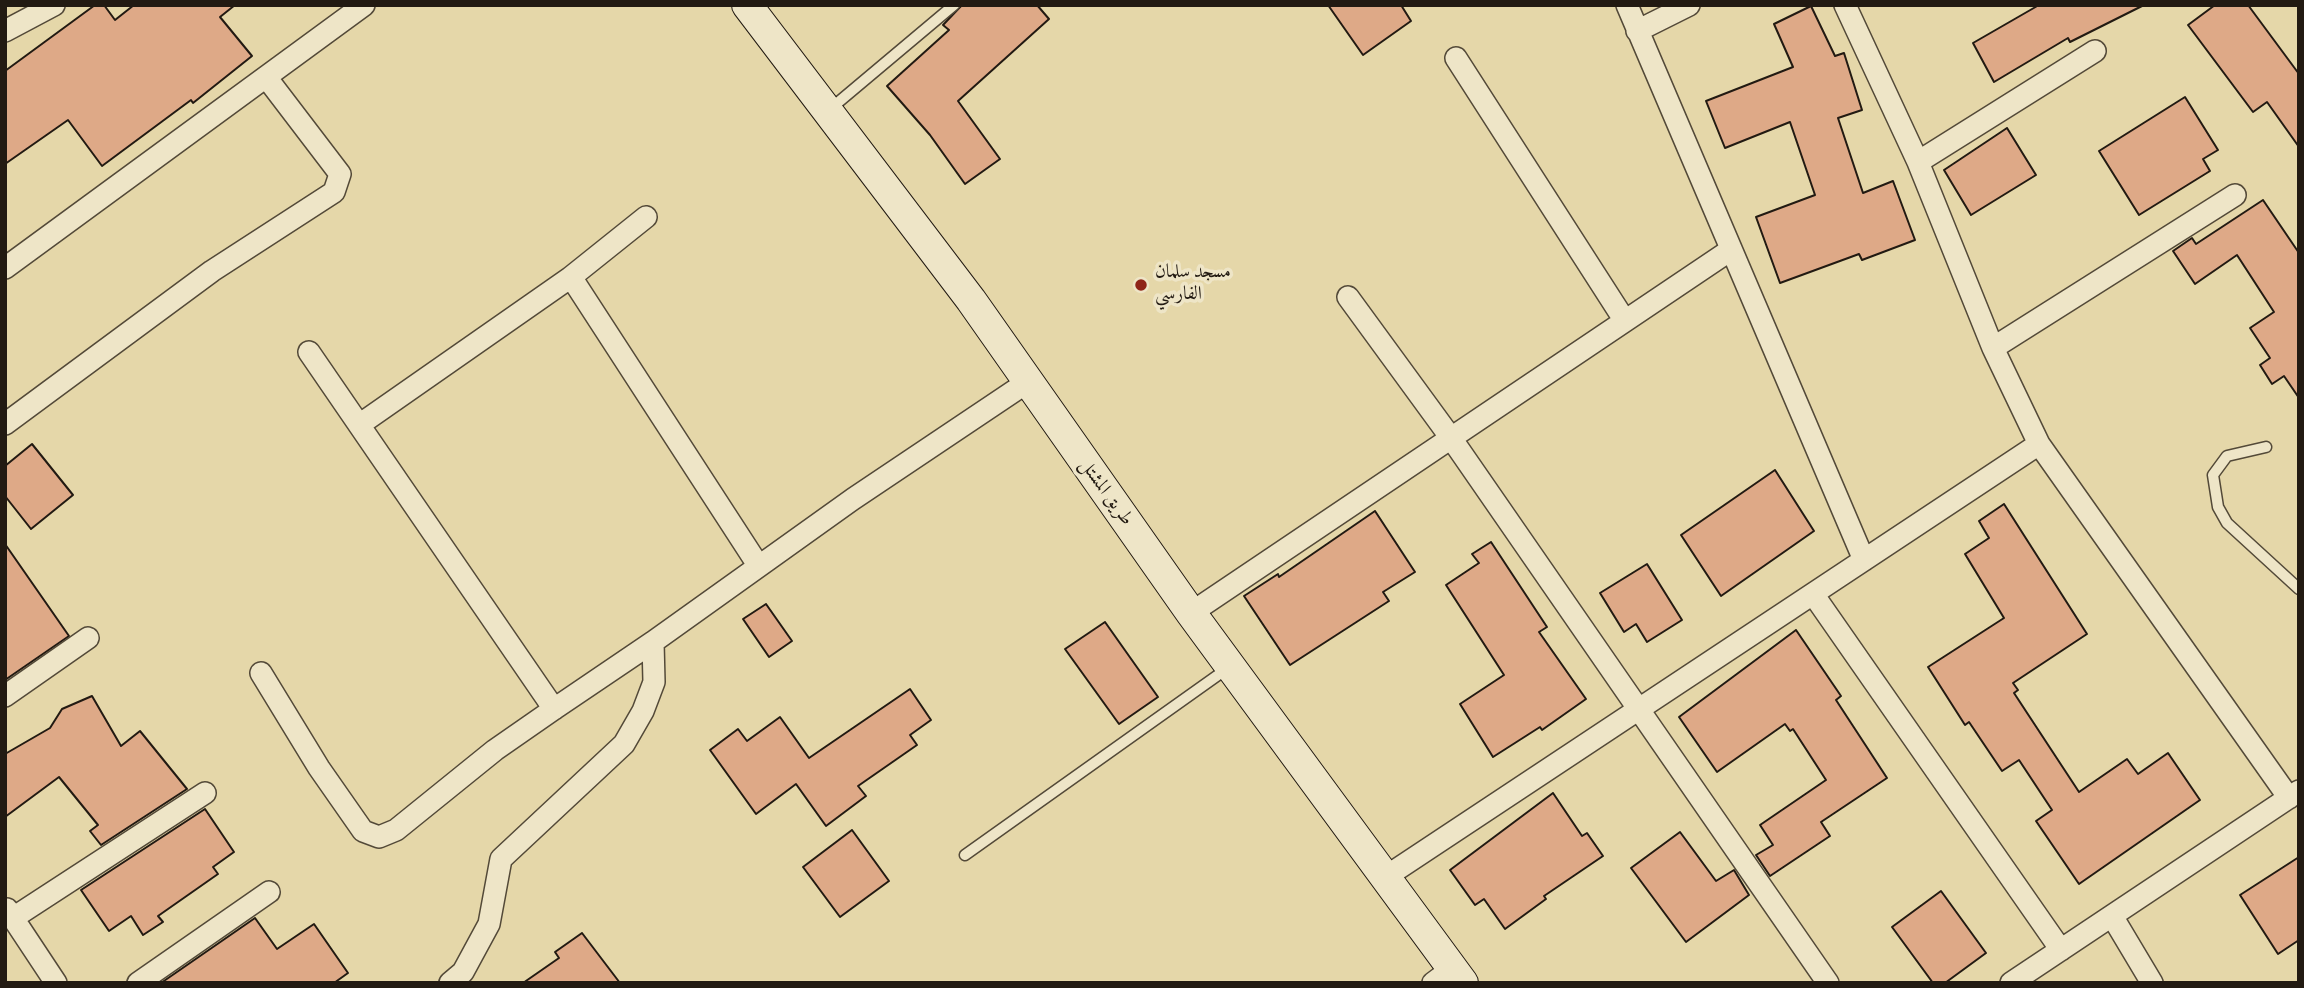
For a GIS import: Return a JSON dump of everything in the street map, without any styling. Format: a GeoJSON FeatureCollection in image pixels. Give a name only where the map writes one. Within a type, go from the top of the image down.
{"type":"FeatureCollection","features":[{"type":"Feature","properties":{"kind":"main road","name":"طريق المشتل"},"geometry":{"type":"LineString","coordinates":[[747,5],[971,300],[1026,383],[1384,878],[1449,978]]}},
{"type":"Feature","properties":{"kind":"street"},"geometry":{"type":"LineString","coordinates":[[5,31],[54,5]]}},
{"type":"Feature","properties":{"kind":"street"},"geometry":{"type":"LineString","coordinates":[[5,268],[364,5]]}},
{"type":"Feature","properties":{"kind":"street"},"geometry":{"type":"LineString","coordinates":[[1627,5],[1729,251],[1864,560]]}},
{"type":"Feature","properties":{"kind":"street"},"geometry":{"type":"LineString","coordinates":[[1637,31],[1689,5]]}},
{"type":"Feature","properties":{"kind":"street"},"geometry":{"type":"LineString","coordinates":[[1845,5],[1918,162],[1993,348],[2039,444],[2294,795],[2011,983]]}},
{"type":"Feature","properties":{"kind":"street"},"geometry":{"type":"LineString","coordinates":[[1918,162],[2095,51]]}},
{"type":"Feature","properties":{"kind":"street"},"geometry":{"type":"LineString","coordinates":[[1456,58],[1625,321]]}},
{"type":"Feature","properties":{"kind":"street"},"geometry":{"type":"LineString","coordinates":[[5,424],[212,271],[334,192],[340,174],[266,77]]}},
{"type":"Feature","properties":{"kind":"street"},"geometry":{"type":"LineString","coordinates":[[1993,348],[2235,195]]}},
{"type":"Feature","properties":{"kind":"street"},"geometry":{"type":"LineString","coordinates":[[359,425],[571,276],[646,217]]}},
{"type":"Feature","properties":{"kind":"street"},"geometry":{"type":"LineString","coordinates":[[1191,612],[1729,251]]}},
{"type":"Feature","properties":{"kind":"street"},"geometry":{"type":"LineString","coordinates":[[571,276],[758,565]]}},
{"type":"Feature","properties":{"kind":"street"},"geometry":{"type":"LineString","coordinates":[[1348,297],[1451,438],[1828,983]]}},
{"type":"Feature","properties":{"kind":"street"},"geometry":{"type":"LineString","coordinates":[[309,352],[554,709]]}},
{"type":"Feature","properties":{"kind":"street"},"geometry":{"type":"LineString","coordinates":[[261,673],[363,831],[379,837],[396,830],[495,750],[653,642],[758,565],[1026,383]]}},
{"type":"Feature","properties":{"kind":"street"},"geometry":{"type":"LineString","coordinates":[[1384,878],[2039,444]]}},
{"type":"Feature","properties":{"kind":"street"},"geometry":{"type":"LineString","coordinates":[[1813,594],[2061,950]]}},
{"type":"Feature","properties":{"kind":"street"},"geometry":{"type":"LineString","coordinates":[[5,696],[88,638]]}},
{"type":"Feature","properties":{"kind":"street"},"geometry":{"type":"LineString","coordinates":[[450,983],[463,972],[489,924],[501,859],[624,744],[643,711],[654,682],[653,642]]}},
{"type":"Feature","properties":{"kind":"street"},"geometry":{"type":"LineString","coordinates":[[56,983],[9,912],[205,793]]}},
{"type":"Feature","properties":{"kind":"street"},"geometry":{"type":"LineString","coordinates":[[138,983],[269,892]]}},
{"type":"Feature","properties":{"kind":"street"},"geometry":{"type":"LineString","coordinates":[[2112,916],[2152,983]]}},
{"type":"Feature","properties":{"kind":"lane"},"geometry":{"type":"LineString","coordinates":[[827,111],[954,5]]}},
{"type":"Feature","properties":{"kind":"lane"},"geometry":{"type":"LineString","coordinates":[[2266,447],[2227,456],[2213,475],[2218,507],[2227,523],[2299,589]]}},
{"type":"Feature","properties":{"kind":"lane"},"geometry":{"type":"LineString","coordinates":[[965,855],[1230,666]]}},
{"type":"Feature","properties":{"kind":"building"},"geometry":{"type":"Polygon","coordinates":[[[95,5],[104,5],[115,20],[134,5],[235,5],[220,17],[252,56],[193,103],[191,100],[102,166],[68,120],[5,164],[5,71],[95,5]]]}},
{"type":"Feature","properties":{"kind":"building"},"geometry":{"type":"Polygon","coordinates":[[[962,5],[1037,5],[1049,19],[958,101],[1000,159],[965,184],[930,135],[887,86],[949,30],[943,25],[962,5]]]}},
{"type":"Feature","properties":{"kind":"building"},"geometry":{"type":"Polygon","coordinates":[[[1328,5],[1401,5],[1411,21],[1363,55],[1328,5]]]}},
{"type":"Feature","properties":{"kind":"building"},"geometry":{"type":"Polygon","coordinates":[[[2039,5],[2144,5],[2070,42],[2068,38],[1994,82],[1973,43],[2039,5]]]}},
{"type":"Feature","properties":{"kind":"building"},"geometry":{"type":"Polygon","coordinates":[[[2215,5],[2248,5],[2299,74],[2299,147],[2267,102],[2253,112],[2188,25],[2215,5]]]}},
{"type":"Feature","properties":{"kind":"building"},"geometry":{"type":"Polygon","coordinates":[[[1811,6],[1835,56],[1844,53],[1862,110],[1838,118],[1863,193],[1893,181],[1915,240],[1862,260],[1859,254],[1780,283],[1756,217],[1815,195],[1790,122],[1725,148],[1706,101],[1793,67],[1774,24],[1811,6]]]}},
{"type":"Feature","properties":{"kind":"building"},"geometry":{"type":"Polygon","coordinates":[[[2185,97],[2218,150],[2203,159],[2210,171],[2139,215],[2099,151],[2185,97]]]}},
{"type":"Feature","properties":{"kind":"building"},"geometry":{"type":"Polygon","coordinates":[[[2007,128],[2036,175],[1971,215],[1944,170],[2007,128]]]}},
{"type":"Feature","properties":{"kind":"building"},"geometry":{"type":"Polygon","coordinates":[[[2263,200],[2299,253],[2299,398],[2284,376],[2272,384],[2260,365],[2270,358],[2250,328],[2274,312],[2237,255],[2195,284],[2173,251],[2192,238],[2196,244],[2263,200]]]}},
{"type":"Feature","properties":{"kind":"building"},"geometry":{"type":"Polygon","coordinates":[[[32,444],[73,495],[31,529],[5,496],[5,466],[32,444]]]}},
{"type":"Feature","properties":{"kind":"building"},"geometry":{"type":"Polygon","coordinates":[[[1775,470],[1814,531],[1721,596],[1681,535],[1775,470]]]}},
{"type":"Feature","properties":{"kind":"building"},"geometry":{"type":"Polygon","coordinates":[[[2004,504],[2087,634],[2013,683],[2018,690],[2014,693],[2079,792],[2127,759],[2138,774],[2168,753],[2200,800],[2079,884],[2036,821],[2052,810],[2019,760],[2002,771],[1969,722],[1965,725],[1928,667],[2004,618],[1965,554],[1989,538],[1979,521],[2004,504]]]}},
{"type":"Feature","properties":{"kind":"building"},"geometry":{"type":"Polygon","coordinates":[[[1375,511],[1415,572],[1383,592],[1389,601],[1290,665],[1244,596],[1278,574],[1279,577],[1375,511]]]}},
{"type":"Feature","properties":{"kind":"building"},"geometry":{"type":"Polygon","coordinates":[[[1491,542],[1547,627],[1539,632],[1586,699],[1542,730],[1540,727],[1493,757],[1460,704],[1504,675],[1446,585],[1479,563],[1472,554],[1491,542]]]}},
{"type":"Feature","properties":{"kind":"building"},"geometry":{"type":"Polygon","coordinates":[[[5,544],[69,636],[5,680],[5,544]]]}},
{"type":"Feature","properties":{"kind":"building"},"geometry":{"type":"Polygon","coordinates":[[[1647,564],[1682,620],[1647,642],[1636,624],[1624,632],[1600,593],[1647,564]]]}},
{"type":"Feature","properties":{"kind":"building"},"geometry":{"type":"Polygon","coordinates":[[[766,604],[792,641],[769,657],[743,619],[766,604]]]}},
{"type":"Feature","properties":{"kind":"building"},"geometry":{"type":"Polygon","coordinates":[[[1105,622],[1158,697],[1119,724],[1065,649],[1105,622]]]}},
{"type":"Feature","properties":{"kind":"building"},"geometry":{"type":"Polygon","coordinates":[[[1796,630],[1841,696],[1836,700],[1887,778],[1821,822],[1830,836],[1770,876],[1756,855],[1773,845],[1760,825],[1826,780],[1793,729],[1790,731],[1785,724],[1717,772],[1679,717],[1796,630]]]}},
{"type":"Feature","properties":{"kind":"building"},"geometry":{"type":"Polygon","coordinates":[[[910,689],[931,720],[910,735],[917,745],[858,786],[866,796],[826,826],[796,784],[756,814],[710,750],[738,729],[747,741],[780,717],[809,758],[910,689]]]}},
{"type":"Feature","properties":{"kind":"building"},"geometry":{"type":"Polygon","coordinates":[[[92,696],[121,746],[140,731],[187,789],[101,845],[90,831],[98,825],[59,777],[5,817],[5,754],[50,728],[62,709],[92,696]]]}},
{"type":"Feature","properties":{"kind":"building"},"geometry":{"type":"Polygon","coordinates":[[[1553,793],[1582,836],[1587,833],[1603,856],[1544,896],[1546,899],[1505,929],[1484,899],[1475,905],[1450,870],[1553,793]]]}},
{"type":"Feature","properties":{"kind":"building"},"geometry":{"type":"Polygon","coordinates":[[[205,809],[234,852],[213,867],[218,874],[158,916],[163,922],[143,935],[131,916],[109,931],[81,890],[205,809]]]}},
{"type":"Feature","properties":{"kind":"building"},"geometry":{"type":"Polygon","coordinates":[[[852,830],[889,881],[840,917],[803,867],[852,830]]]}},
{"type":"Feature","properties":{"kind":"building"},"geometry":{"type":"Polygon","coordinates":[[[1680,832],[1716,881],[1734,870],[1749,895],[1686,942],[1631,868],[1680,832]]]}},
{"type":"Feature","properties":{"kind":"building"},"geometry":{"type":"Polygon","coordinates":[[[2299,857],[2299,940],[2278,954],[2240,895],[2299,857]]]}},
{"type":"Feature","properties":{"kind":"building"},"geometry":{"type":"Polygon","coordinates":[[[1941,891],[1986,953],[1945,983],[1933,983],[1892,927],[1941,891]]]}},
{"type":"Feature","properties":{"kind":"building"},"geometry":{"type":"Polygon","coordinates":[[[255,918],[277,949],[314,924],[348,973],[334,983],[161,983],[255,918]]]}},
{"type":"Feature","properties":{"kind":"building"},"geometry":{"type":"Polygon","coordinates":[[[582,933],[620,983],[523,983],[559,958],[555,952],[582,933]]]}},
{"type":"Feature","properties":{"kind":"place","name":"مسجد سلمان الفارسي"},"geometry":{"type":"Point","coordinates":[1141,285]}}]}
